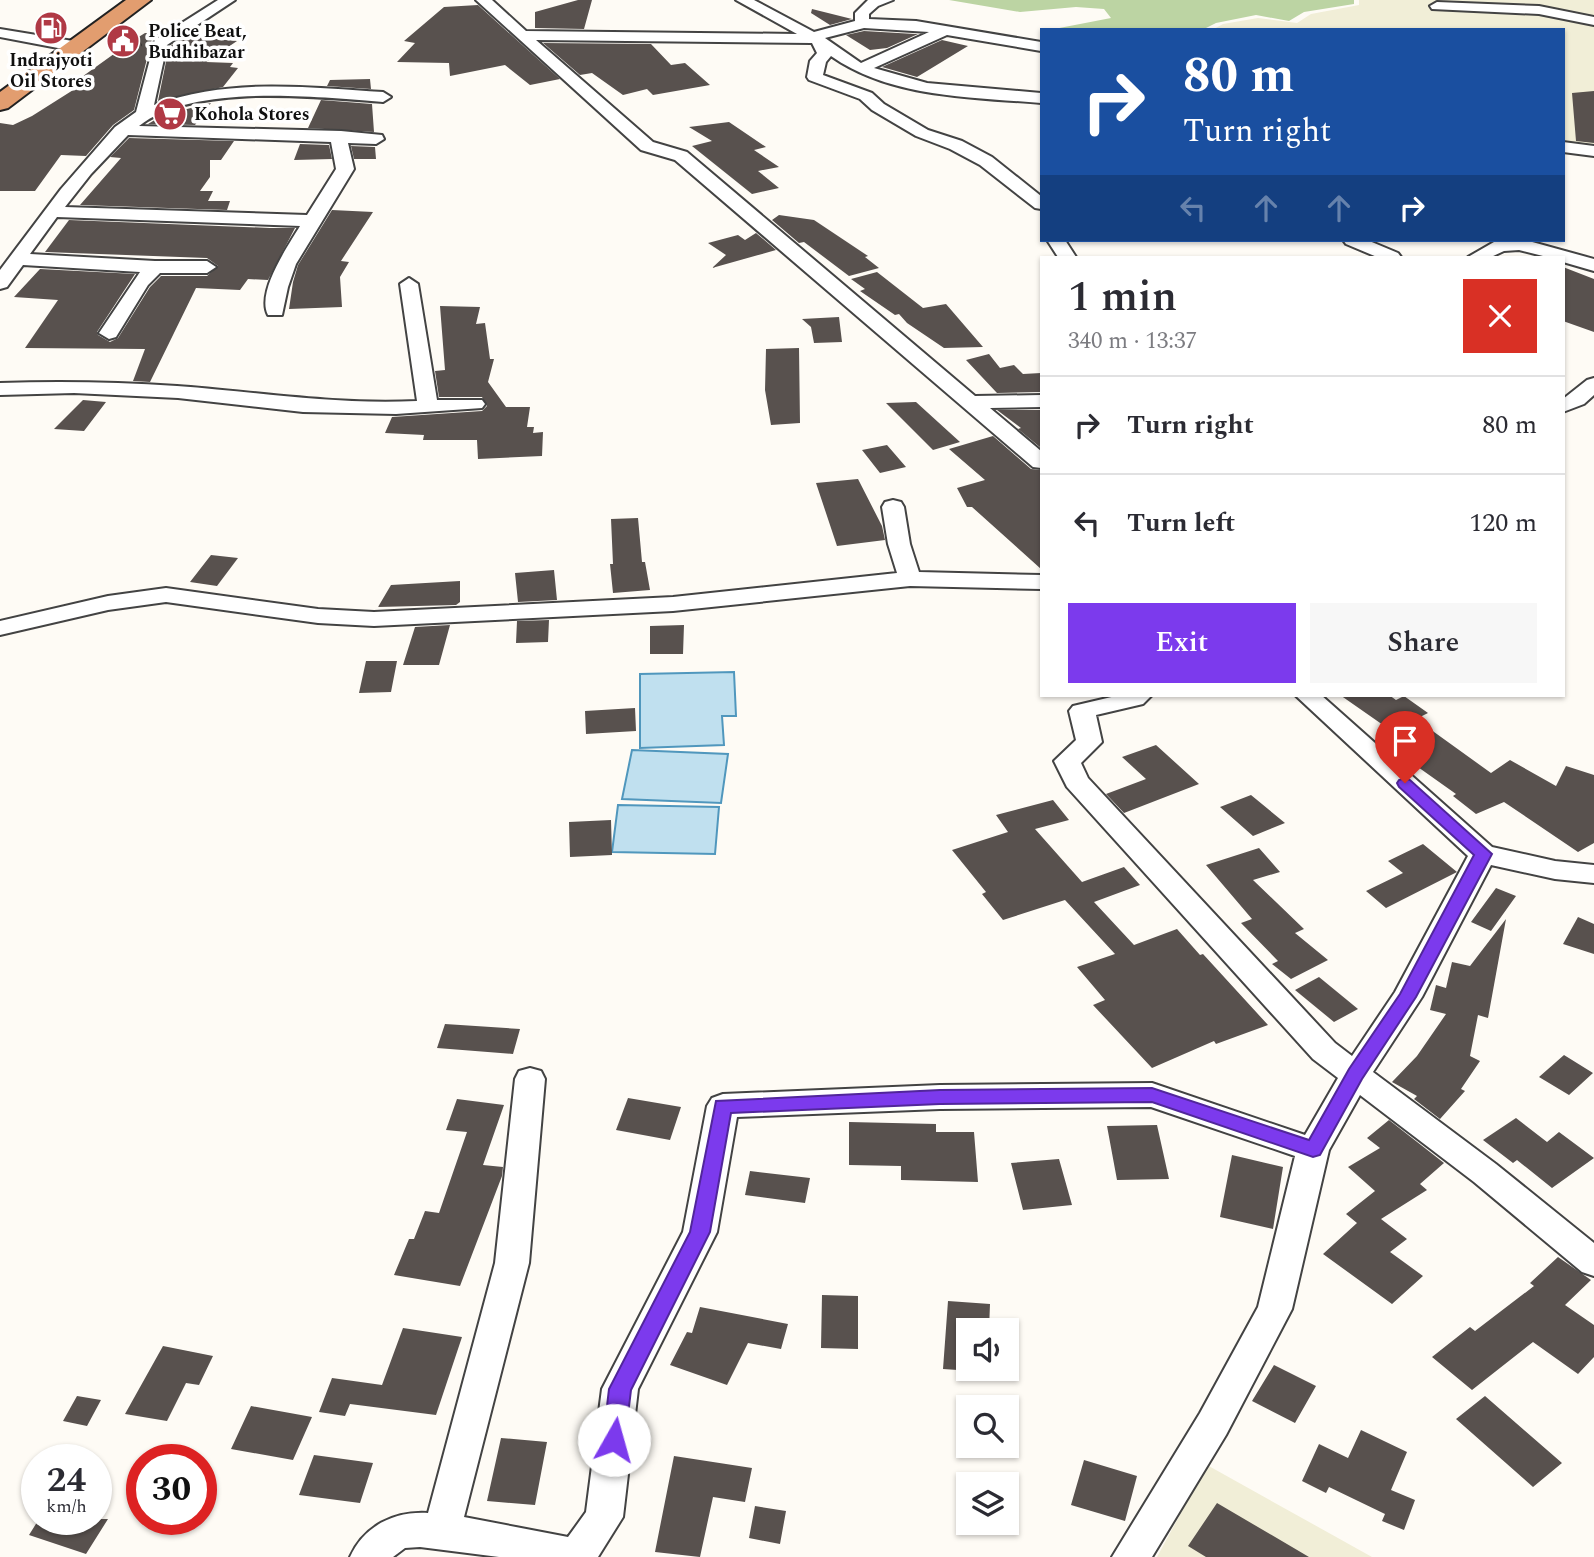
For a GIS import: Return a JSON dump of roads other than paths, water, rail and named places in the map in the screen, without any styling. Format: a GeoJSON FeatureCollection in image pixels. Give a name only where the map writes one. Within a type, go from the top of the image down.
{"type":"FeatureCollection","features":[{"type":"Feature","properties":{"kind":"highway"},"geometry":{"type":"LineString","coordinates":[[0,103],[140,0]]}},
{"type":"Feature","properties":{"kind":"street"},"geometry":{"type":"LineString","coordinates":[[144,114],[160,43],[228,0]]}},
{"type":"Feature","properties":{"kind":"street"},"geometry":{"type":"LineString","coordinates":[[483,0],[526,35],[647,146],[681,156],[1040,461]]}},
{"type":"Feature","properties":{"kind":"street"},"geometry":{"type":"LineString","coordinates":[[743,0],[817,39],[860,69],[926,88],[1040,98]]}},
{"type":"Feature","properties":{"kind":"street"},"geometry":{"type":"LineString","coordinates":[[862,23],[862,13],[873,3],[887,0]]}},
{"type":"Feature","properties":{"kind":"street"},"geometry":{"type":"LineString","coordinates":[[1437,6],[1539,10],[1594,21]]}},
{"type":"Feature","properties":{"kind":"street"},"geometry":{"type":"LineString","coordinates":[[817,39],[821,33],[845,30],[862,23],[916,25],[1040,46]]}},
{"type":"Feature","properties":{"kind":"street"},"geometry":{"type":"LineString","coordinates":[[860,69],[945,30]]}},
{"type":"Feature","properties":{"kind":"street"},"geometry":{"type":"LineString","coordinates":[[0,33],[74,51]]}},
{"type":"Feature","properties":{"kind":"street"},"geometry":{"type":"LineString","coordinates":[[526,35],[817,39]]}},
{"type":"Feature","properties":{"kind":"street"},"geometry":{"type":"LineString","coordinates":[[817,39],[825,53],[818,61],[815,77],[866,96],[878,107],[922,133],[956,145],[986,161],[1040,203]]}},
{"type":"Feature","properties":{"kind":"street"},"geometry":{"type":"LineString","coordinates":[[0,283],[121,130],[144,114],[177,102],[262,89],[383,97]]}},
{"type":"Feature","properties":{"kind":"street"},"geometry":{"type":"LineString","coordinates":[[121,130],[376,139]]}},
{"type":"Feature","properties":{"kind":"street"},"geometry":{"type":"LineString","coordinates":[[275,311],[274,292],[280,276],[345,169],[339,146],[341,136]]}},
{"type":"Feature","properties":{"kind":"street"},"geometry":{"type":"LineString","coordinates":[[1565,147],[1594,151]]}},
{"type":"Feature","properties":{"kind":"street"},"geometry":{"type":"LineString","coordinates":[[54,212],[312,220]]}},
{"type":"Feature","properties":{"kind":"street"},"geometry":{"type":"LineString","coordinates":[[1357,242],[1390,256]]}},
{"type":"Feature","properties":{"kind":"street"},"geometry":{"type":"LineString","coordinates":[[1479,256],[1500,246],[1520,244],[1562,256]]}},
{"type":"Feature","properties":{"kind":"street"},"geometry":{"type":"LineString","coordinates":[[1565,257],[1594,265]]}},
{"type":"Feature","properties":{"kind":"street"},"geometry":{"type":"LineString","coordinates":[[18,259],[155,267],[207,267]]}},
{"type":"Feature","properties":{"kind":"street"},"geometry":{"type":"LineString","coordinates":[[109,333],[141,282],[155,267]]}},
{"type":"Feature","properties":{"kind":"street"},"geometry":{"type":"LineString","coordinates":[[409,284],[429,406]]}},
{"type":"Feature","properties":{"kind":"street"},"geometry":{"type":"LineString","coordinates":[[1574,401],[1594,384]]}},
{"type":"Feature","properties":{"kind":"street"},"geometry":{"type":"LineString","coordinates":[[0,389],[74,387],[178,392],[303,406],[475,404]]}},
{"type":"Feature","properties":{"kind":"street"},"geometry":{"type":"LineString","coordinates":[[969,402],[1040,401]]}},
{"type":"Feature","properties":{"kind":"street"},"geometry":{"type":"LineString","coordinates":[[893,507],[899,544],[910,579]]}},
{"type":"Feature","properties":{"kind":"street"},"geometry":{"type":"LineString","coordinates":[[0,628],[108,603],[166,595],[318,616],[374,619],[673,604],[910,579],[1040,582]]}},
{"type":"Feature","properties":{"kind":"street"},"geometry":{"type":"LineString","coordinates":[[1137,697],[1082,711],[1089,742],[1067,761],[1076,781],[1324,1051],[1485,1173],[1594,1262]]}},
{"type":"Feature","properties":{"kind":"street"},"geometry":{"type":"LineString","coordinates":[[1309,697],[1483,854],[1555,870],[1594,874]]}},
{"type":"Feature","properties":{"kind":"street"},"geometry":{"type":"LineString","coordinates":[[1131,1557],[1213,1424],[1275,1309],[1313,1150],[1356,1074],[1407,997],[1483,854]]}},
{"type":"Feature","properties":{"kind":"street"},"geometry":{"type":"LineString","coordinates":[[442,1531],[512,1263],[530,1079]]}},
{"type":"Feature","properties":{"kind":"street"},"geometry":{"type":"LineString","coordinates":[[369,1557],[374,1548],[402,1531],[442,1531],[577,1556],[604,1517],[620,1389],[700,1232],[723,1106],[940,1097],[1152,1095],[1313,1150]]}},
{"type":"Feature","properties":{"kind":"water"},"geometry":{"type":"Polygon","coordinates":[[[734,672],[736,716],[722,716],[724,745],[640,748],[640,674],[734,672]]]}},
{"type":"Feature","properties":{"kind":"water"},"geometry":{"type":"Polygon","coordinates":[[[632,750],[728,754],[721,803],[622,799],[632,750]]]}},
{"type":"Feature","properties":{"kind":"water"},"geometry":{"type":"Polygon","coordinates":[[[618,805],[719,807],[715,854],[612,852],[618,805]]]}},
{"type":"Feature","properties":{"kind":"place","name":"Indrajyoti Oil Stores"},"geometry":{"type":"Point","coordinates":[51,28]}},
{"type":"Feature","properties":{"kind":"place","name":"Police Beat, Budhibazar"},"geometry":{"type":"Point","coordinates":[123,41]}},
{"type":"Feature","properties":{"kind":"place","name":"Kohola Stores"},"geometry":{"type":"Point","coordinates":[170,114]}}]}
